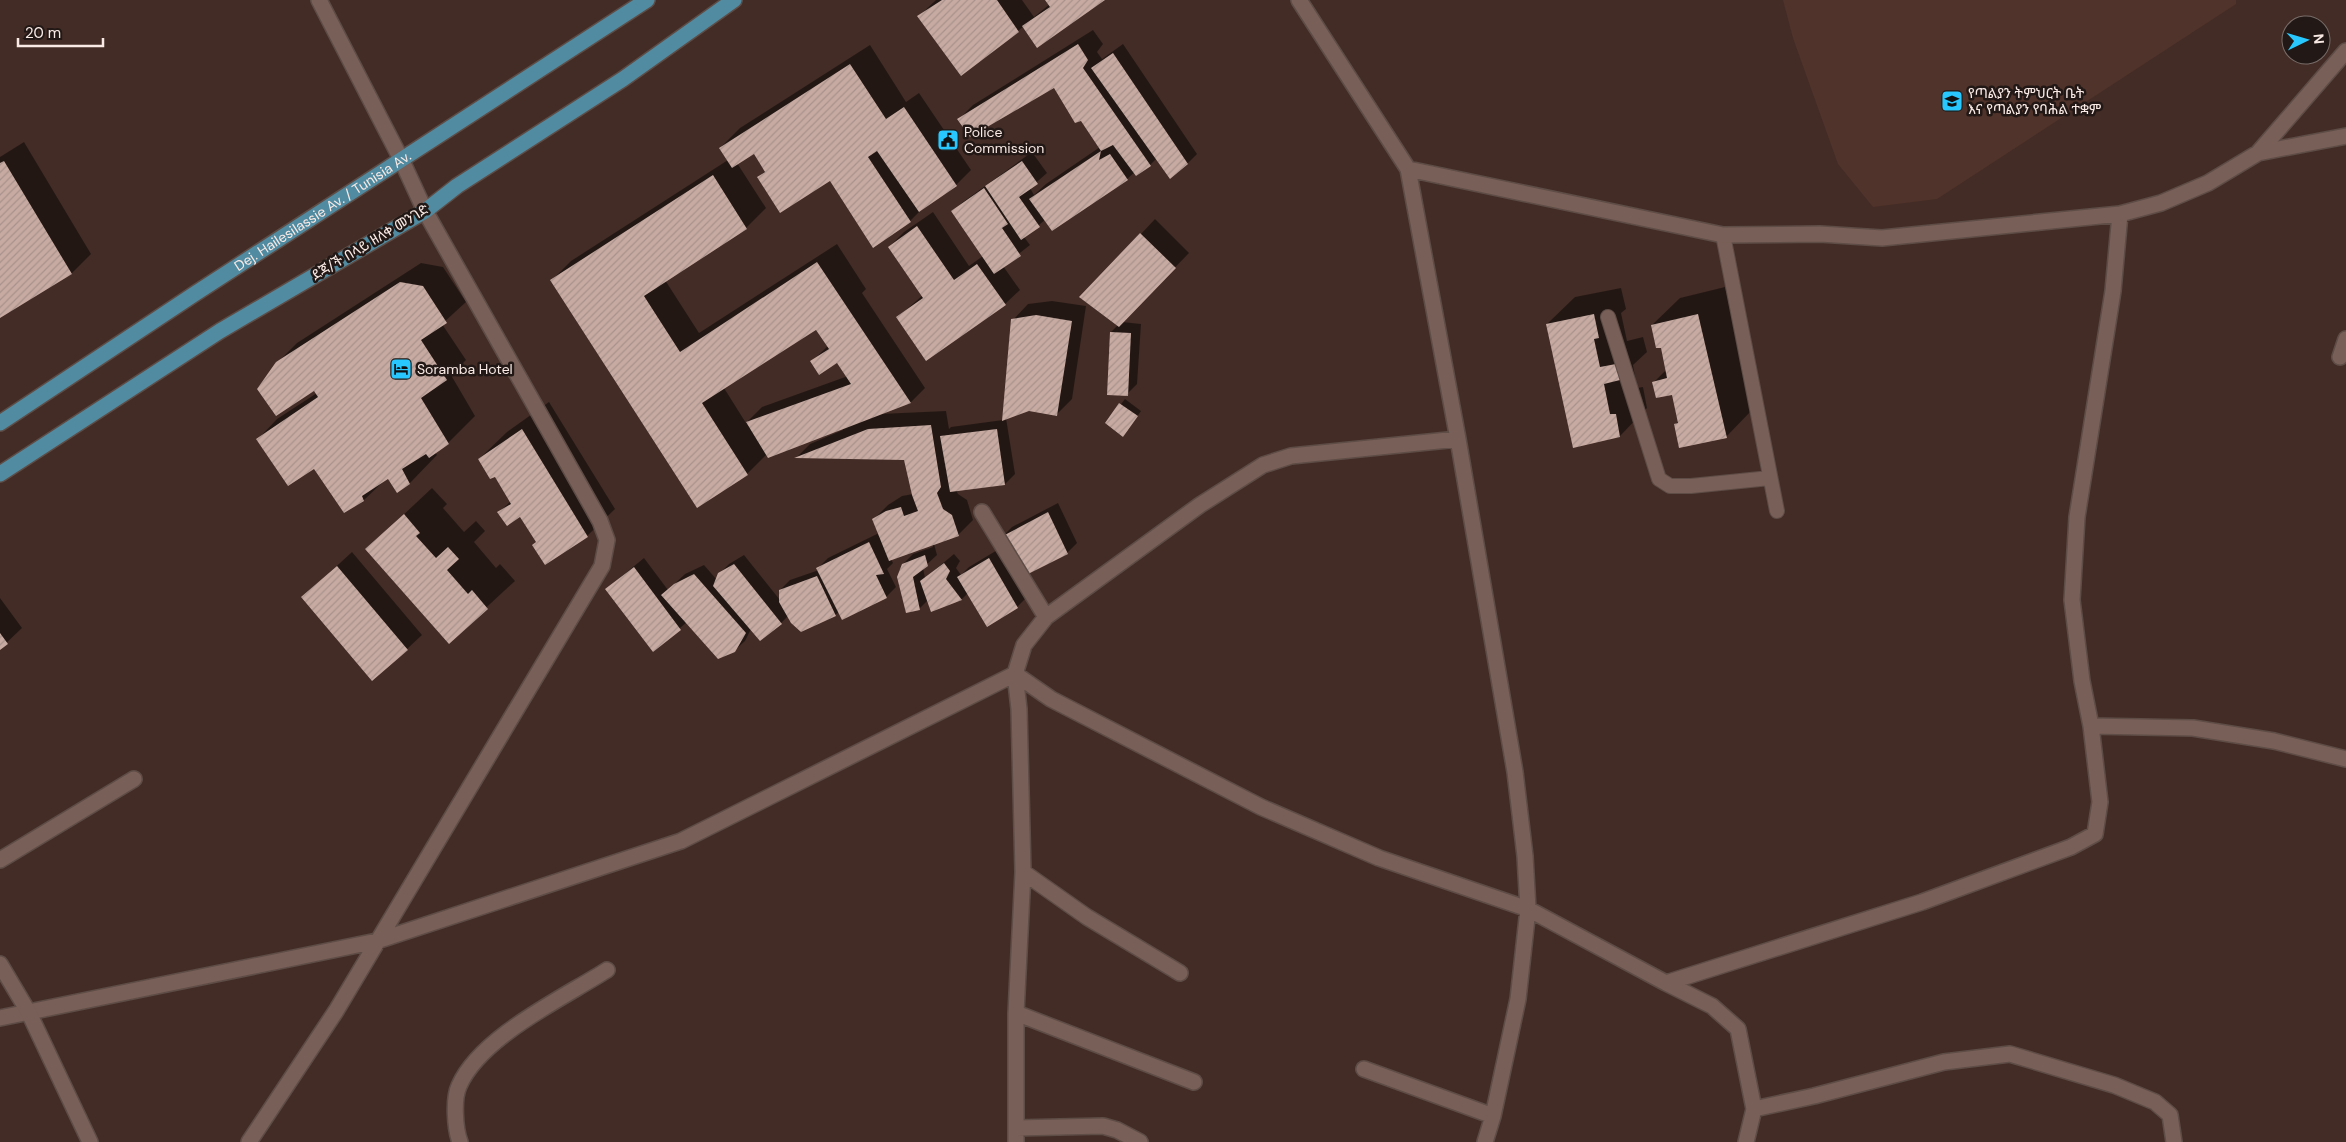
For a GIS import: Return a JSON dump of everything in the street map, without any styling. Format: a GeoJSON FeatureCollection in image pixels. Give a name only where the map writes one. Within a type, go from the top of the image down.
{"type":"FeatureCollection","features":[{"type":"Feature","properties":{"kind":"main road","name":"Dej. Hailesilassie Av. / Tunisia Av."},"geometry":{"type":"LineString","coordinates":[[0,423],[196,293],[402,161],[647,0]]}},
{"type":"Feature","properties":{"kind":"main road","name":"ደጃ/ች በላይ ዘለቀ መንገድ"},"geometry":{"type":"LineString","coordinates":[[0,474],[220,331],[424,211],[457,186],[623,78],[734,0]]}},
{"type":"Feature","properties":{"kind":"street"},"geometry":{"type":"LineString","coordinates":[[249,1142],[336,1011],[602,566],[607,540],[600,521],[424,211],[402,161],[319,0]]}},
{"type":"Feature","properties":{"kind":"street"},"geometry":{"type":"LineString","coordinates":[[1299,0],[1408,170],[1458,439],[1514,772],[1525,856],[1528,909],[1518,999],[1493,1116],[1485,1142]]}},
{"type":"Feature","properties":{"kind":"street"},"geometry":{"type":"LineString","coordinates":[[1408,170],[1723,235],[1820,234],[1882,238],[2120,214],[2161,203],[2208,183],[2258,153],[2346,52]]}},
{"type":"Feature","properties":{"kind":"street"},"geometry":{"type":"LineString","coordinates":[[2258,153],[2346,136]]}},
{"type":"Feature","properties":{"kind":"street"},"geometry":{"type":"LineString","coordinates":[[1666,983],[1922,902],[2071,846],[2094,834],[2100,802],[2091,726],[2082,681],[2072,600],[2077,517],[2113,291],[2120,214]]}},
{"type":"Feature","properties":{"kind":"street"},"geometry":{"type":"LineString","coordinates":[[2340,357],[2346,339]]}},
{"type":"Feature","properties":{"kind":"street"},"geometry":{"type":"LineString","coordinates":[[1140,1142],[1117,1130],[1103,1126],[1016,1135],[1016,1012],[1023,872],[1019,709],[1015,674],[1024,645],[1046,617],[1200,505],[1263,466],[1291,456],[1458,439]]}},
{"type":"Feature","properties":{"kind":"street"},"geometry":{"type":"LineString","coordinates":[[982,512],[1046,617]]}},
{"type":"Feature","properties":{"kind":"street"},"geometry":{"type":"LineString","coordinates":[[0,1018],[377,941],[681,841],[1015,674]]}},
{"type":"Feature","properties":{"kind":"street"},"geometry":{"type":"LineString","coordinates":[[1015,674],[1051,699],[1261,807],[1379,858],[1528,909],[1712,1006],[1738,1029],[1754,1110],[1746,1142]]}},
{"type":"Feature","properties":{"kind":"street"},"geometry":{"type":"LineString","coordinates":[[2091,726],[2193,728],[2274,741],[2346,759]]}},
{"type":"Feature","properties":{"kind":"street"},"geometry":{"type":"LineString","coordinates":[[0,860],[134,779]]}},
{"type":"Feature","properties":{"kind":"street"},"geometry":{"type":"LineString","coordinates":[[1023,872],[1087,917],[1180,973]]}},
{"type":"Feature","properties":{"kind":"street"},"geometry":{"type":"LineString","coordinates":[[0,964],[30,1013],[90,1142]]}},
{"type":"Feature","properties":{"kind":"street"},"geometry":{"type":"LineString","coordinates":[[460,1142],[455,1128],[458,1087],[474,1062],[500,1036],[607,970]]}},
{"type":"Feature","properties":{"kind":"street"},"geometry":{"type":"LineString","coordinates":[[1016,1012],[1194,1082]]}},
{"type":"Feature","properties":{"kind":"street"},"geometry":{"type":"LineString","coordinates":[[1754,1110],[1944,1062],[2010,1054],[2114,1085],[2155,1102],[2170,1116],[2174,1142]]}},
{"type":"Feature","properties":{"kind":"street"},"geometry":{"type":"LineString","coordinates":[[1364,1069],[1493,1116]]}},
{"type":"Feature","properties":{"kind":"lane"},"geometry":{"type":"LineString","coordinates":[[1723,235],[1777,510]]}},
{"type":"Feature","properties":{"kind":"lane"},"geometry":{"type":"LineString","coordinates":[[1608,317],[1659,479],[1670,486],[1691,486],[1770,478]]}},
{"type":"Feature","properties":{"kind":"shaded area","name":"የጣልያን ትምህርት ቤት እና የጣልያን የባሕል ተቋም"},"geometry":{"type":"Polygon","coordinates":[[[1783,0],[2236,0],[2236,4],[1937,199],[1873,207],[1838,164],[1793,38],[1783,0]]]}},
{"type":"Feature","properties":{"kind":"building"},"geometry":{"type":"Polygon","coordinates":[[[942,0],[997,0],[1019,32],[961,76],[917,16],[942,0]]]}},
{"type":"Feature","properties":{"kind":"building"},"geometry":{"type":"Polygon","coordinates":[[[1045,0],[1105,0],[1037,48],[1022,26],[1050,7],[1045,0]]]}},
{"type":"Feature","properties":{"kind":"building"},"geometry":{"type":"Polygon","coordinates":[[[1078,44],[1088,60],[1083,68],[1151,166],[1136,176],[1113,145],[1101,151],[1081,121],[1075,123],[1054,88],[970,137],[957,119],[1078,44]]]}},
{"type":"Feature","properties":{"kind":"building"},"geometry":{"type":"Polygon","coordinates":[[[1113,53],[1188,164],[1170,179],[1091,68],[1113,53]]]}},
{"type":"Feature","properties":{"kind":"building"},"geometry":{"type":"Polygon","coordinates":[[[850,64],[886,119],[904,107],[957,186],[919,212],[877,151],[868,157],[911,222],[873,248],[830,181],[780,213],[757,177],[765,172],[754,154],[732,168],[719,148],[850,64]]]}},
{"type":"Feature","properties":{"kind":"building"},"geometry":{"type":"Polygon","coordinates":[[[1101,151],[1099,160],[1110,154],[1128,180],[1052,231],[1029,199],[1101,151]]]}},
{"type":"Feature","properties":{"kind":"building"},"geometry":{"type":"Polygon","coordinates":[[[4,161],[72,274],[0,318],[0,163],[4,161]]]}},
{"type":"Feature","properties":{"kind":"building"},"geometry":{"type":"Polygon","coordinates":[[[1022,161],[1038,184],[1019,197],[1040,227],[1021,240],[985,186],[1022,161]]]}},
{"type":"Feature","properties":{"kind":"building"},"geometry":{"type":"Polygon","coordinates":[[[713,175],[747,229],[644,296],[680,352],[817,262],[911,403],[768,458],[746,422],[851,384],[837,363],[819,375],[810,361],[829,349],[816,330],[702,403],[748,475],[697,508],[550,280],[713,175]]]}},
{"type":"Feature","properties":{"kind":"building"},"geometry":{"type":"Polygon","coordinates":[[[984,188],[1008,224],[1002,228],[1021,256],[994,274],[951,211],[984,188]]]}},
{"type":"Feature","properties":{"kind":"building"},"geometry":{"type":"Polygon","coordinates":[[[917,226],[954,280],[977,264],[1006,305],[926,361],[896,317],[923,298],[888,247],[917,226]]]}},
{"type":"Feature","properties":{"kind":"building"},"geometry":{"type":"Polygon","coordinates":[[[1140,233],[1176,268],[1119,327],[1079,297],[1140,233]]]}},
{"type":"Feature","properties":{"kind":"building"},"geometry":{"type":"Polygon","coordinates":[[[400,282],[423,286],[447,323],[421,340],[447,380],[421,398],[449,444],[429,458],[426,454],[402,469],[410,484],[397,493],[388,479],[362,496],[364,501],[344,513],[314,469],[288,486],[256,439],[318,397],[314,391],[276,416],[257,389],[276,362],[400,282]]]}},
{"type":"Feature","properties":{"kind":"building"},"geometry":{"type":"Polygon","coordinates":[[[1594,314],[1599,338],[1594,339],[1600,367],[1616,364],[1620,380],[1604,384],[1610,414],[1616,414],[1620,437],[1573,448],[1546,324],[1594,314]]]}},
{"type":"Feature","properties":{"kind":"building"},"geometry":{"type":"Polygon","coordinates":[[[1698,314],[1727,438],[1679,448],[1674,424],[1678,423],[1672,395],[1656,398],[1652,382],[1667,378],[1661,348],[1656,348],[1651,325],[1698,314]]]}},
{"type":"Feature","properties":{"kind":"building"},"geometry":{"type":"Polygon","coordinates":[[[1036,315],[1072,321],[1057,416],[1029,411],[1002,421],[1011,319],[1036,315]]]}},
{"type":"Feature","properties":{"kind":"building"},"geometry":{"type":"Polygon","coordinates":[[[1110,332],[1131,333],[1128,396],[1107,395],[1110,332]]]}},
{"type":"Feature","properties":{"kind":"building"},"geometry":{"type":"Polygon","coordinates":[[[1119,403],[1138,416],[1123,437],[1105,423],[1119,403]]]}},
{"type":"Feature","properties":{"kind":"building"},"geometry":{"type":"Polygon","coordinates":[[[931,425],[941,487],[937,493],[943,509],[952,515],[959,536],[889,561],[872,519],[886,511],[901,507],[904,516],[918,511],[912,495],[904,460],[794,458],[868,429],[931,425]]]}},
{"type":"Feature","properties":{"kind":"building"},"geometry":{"type":"Polygon","coordinates":[[[522,429],[588,537],[545,565],[532,545],[536,542],[520,517],[507,526],[497,512],[511,504],[495,477],[490,479],[478,459],[522,429]]]}},
{"type":"Feature","properties":{"kind":"building"},"geometry":{"type":"Polygon","coordinates":[[[997,429],[1005,485],[950,492],[940,436],[997,429]]]}},
{"type":"Feature","properties":{"kind":"building"},"geometry":{"type":"Polygon","coordinates":[[[1048,512],[1068,554],[1022,577],[1001,537],[1048,512]]]}},
{"type":"Feature","properties":{"kind":"building"},"geometry":{"type":"Polygon","coordinates":[[[404,514],[420,533],[416,536],[436,558],[448,547],[459,559],[447,570],[468,594],[472,590],[488,609],[449,644],[365,549],[404,514]]]}},
{"type":"Feature","properties":{"kind":"building"},"geometry":{"type":"Polygon","coordinates":[[[869,542],[884,574],[876,575],[887,598],[842,620],[816,568],[869,542]]]}},
{"type":"Feature","properties":{"kind":"building"},"geometry":{"type":"Polygon","coordinates":[[[925,555],[928,566],[913,577],[920,610],[906,613],[897,577],[902,564],[925,555]]]}},
{"type":"Feature","properties":{"kind":"building"},"geometry":{"type":"Polygon","coordinates":[[[989,558],[1018,608],[987,627],[957,577],[989,558]]]}},
{"type":"Feature","properties":{"kind":"building"},"geometry":{"type":"Polygon","coordinates":[[[944,563],[950,571],[946,579],[962,600],[931,612],[920,581],[944,563]]]}},
{"type":"Feature","properties":{"kind":"building"},"geometry":{"type":"Polygon","coordinates":[[[734,564],[782,624],[760,641],[713,586],[718,573],[734,564]]]}},
{"type":"Feature","properties":{"kind":"building"},"geometry":{"type":"Polygon","coordinates":[[[337,566],[408,650],[372,681],[301,597],[337,566]]]}},
{"type":"Feature","properties":{"kind":"building"},"geometry":{"type":"Polygon","coordinates":[[[634,567],[681,630],[653,652],[605,589],[634,567]]]}},
{"type":"Feature","properties":{"kind":"building"},"geometry":{"type":"Polygon","coordinates":[[[694,574],[746,633],[735,652],[718,659],[661,595],[674,584],[694,574]]]}},
{"type":"Feature","properties":{"kind":"building"},"geometry":{"type":"Polygon","coordinates":[[[817,576],[836,616],[801,632],[791,623],[779,602],[779,590],[817,576]]]}},
{"type":"Feature","properties":{"kind":"building"},"geometry":{"type":"Polygon","coordinates":[[[0,633],[8,644],[0,650],[0,633]]]}},
{"type":"Feature","properties":{"kind":"place","name":"የጣልያን ትምህርት ቤት እና የጣልያን የባሕል ተቋም"},"geometry":{"type":"Point","coordinates":[1952,101]}},
{"type":"Feature","properties":{"kind":"place","name":"Police Commission"},"geometry":{"type":"Point","coordinates":[948,140]}},
{"type":"Feature","properties":{"kind":"place","name":"Soramba Hotel"},"geometry":{"type":"Point","coordinates":[401,369]}}]}
